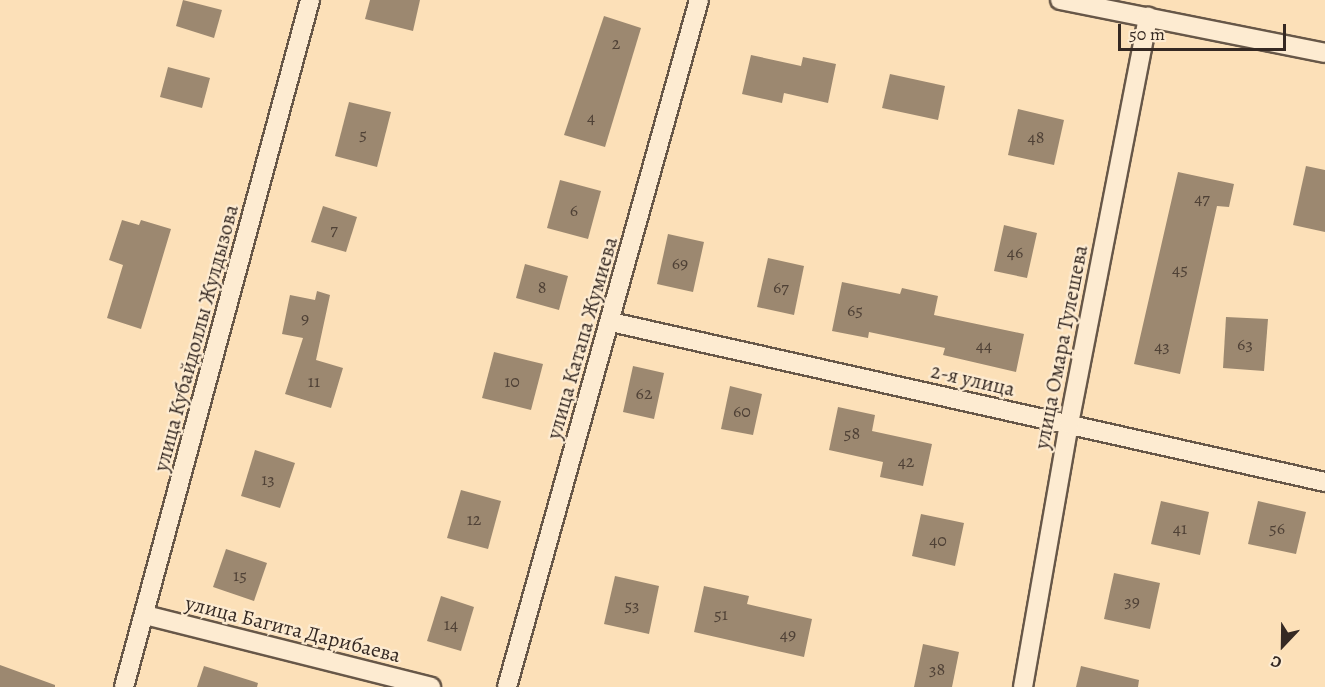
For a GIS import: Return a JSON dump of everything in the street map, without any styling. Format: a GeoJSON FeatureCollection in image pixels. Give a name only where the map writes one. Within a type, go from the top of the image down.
{"type":"FeatureCollection","features":[{"type":"Feature","properties":{"kind":"street","name":"улица Кубайдоллы Жулдызова"},"geometry":{"type":"LineString","coordinates":[[124,687],[310,0]]}},
{"type":"Feature","properties":{"kind":"street","name":"улица Катапа Жумиева"},"geometry":{"type":"LineString","coordinates":[[507,687],[611,322],[699,0]]}},
{"type":"Feature","properties":{"kind":"street"},"geometry":{"type":"LineString","coordinates":[[1060,0],[1325,52]]}},
{"type":"Feature","properties":{"kind":"street","name":"улица Омара Тулешева"},"geometry":{"type":"LineString","coordinates":[[1023,687],[1069,424],[1148,17]]}},
{"type":"Feature","properties":{"kind":"street","name":"2-я улица"},"geometry":{"type":"LineString","coordinates":[[611,322],[1325,482]]}},
{"type":"Feature","properties":{"kind":"street","name":"улица Багита Дарибаева"},"geometry":{"type":"LineString","coordinates":[[145,615],[431,687]]}},
{"type":"Feature","properties":{"kind":"building"},"geometry":{"type":"Polygon","coordinates":[[[183,0],[222,10],[214,38],[176,26],[183,0]]]}},
{"type":"Feature","properties":{"kind":"building"},"geometry":{"type":"Polygon","coordinates":[[[370,0],[420,0],[413,31],[365,19],[370,0]]]}},
{"type":"Feature","properties":{"kind":"building"},"geometry":{"type":"Polygon","coordinates":[[[604,16],[641,28],[605,147],[564,135],[604,16]]]}},
{"type":"Feature","properties":{"kind":"building"},"geometry":{"type":"Polygon","coordinates":[[[751,55],[801,66],[803,57],[836,64],[828,103],[784,93],[782,103],[742,94],[751,55]]]}},
{"type":"Feature","properties":{"kind":"building"},"geometry":{"type":"Polygon","coordinates":[[[168,67],[210,78],[202,108],[160,97],[168,67]]]}},
{"type":"Feature","properties":{"kind":"building"},"geometry":{"type":"Polygon","coordinates":[[[890,74],[945,86],[938,120],[882,108],[890,74]]]}},
{"type":"Feature","properties":{"kind":"building"},"geometry":{"type":"Polygon","coordinates":[[[349,102],[391,112],[377,167],[335,156],[349,102]]]}},
{"type":"Feature","properties":{"kind":"building"},"geometry":{"type":"Polygon","coordinates":[[[1018,109],[1064,120],[1054,165],[1008,155],[1018,109]]]}},
{"type":"Feature","properties":{"kind":"building"},"geometry":{"type":"Polygon","coordinates":[[[1306,166],[1325,170],[1325,232],[1293,225],[1306,166]]]}},
{"type":"Feature","properties":{"kind":"building"},"geometry":{"type":"Polygon","coordinates":[[[1178,172],[1234,184],[1229,207],[1217,206],[1180,374],[1134,364],[1178,172]]]}},
{"type":"Feature","properties":{"kind":"building"},"geometry":{"type":"Polygon","coordinates":[[[560,180],[601,191],[588,239],[547,228],[560,180]]]}},
{"type":"Feature","properties":{"kind":"building"},"geometry":{"type":"Polygon","coordinates":[[[323,206],[357,217],[346,252],[311,242],[323,206]]]}},
{"type":"Feature","properties":{"kind":"building"},"geometry":{"type":"Polygon","coordinates":[[[122,220],[139,225],[141,220],[171,229],[141,329],[107,318],[123,265],[109,260],[122,220]]]}},
{"type":"Feature","properties":{"kind":"building"},"geometry":{"type":"Polygon","coordinates":[[[1004,225],[1037,233],[1027,278],[994,271],[1004,225]]]}},
{"type":"Feature","properties":{"kind":"building"},"geometry":{"type":"Polygon","coordinates":[[[668,234],[704,242],[693,292],[657,284],[668,234]]]}},
{"type":"Feature","properties":{"kind":"building"},"geometry":{"type":"Polygon","coordinates":[[[768,258],[804,266],[794,315],[757,307],[768,258]]]}},
{"type":"Feature","properties":{"kind":"building"},"geometry":{"type":"Polygon","coordinates":[[[525,264],[568,276],[559,310],[516,298],[525,264]]]}},
{"type":"Feature","properties":{"kind":"building"},"geometry":{"type":"Polygon","coordinates":[[[842,282],[900,294],[902,288],[938,296],[934,315],[1024,334],[1016,372],[943,355],[945,348],[869,332],[868,338],[832,331],[842,282]]]}},
{"type":"Feature","properties":{"kind":"building"},"geometry":{"type":"Polygon","coordinates":[[[317,291],[330,295],[316,360],[343,368],[331,408],[285,394],[303,338],[282,334],[290,295],[315,300],[317,291]]]}},
{"type":"Feature","properties":{"kind":"building"},"geometry":{"type":"Polygon","coordinates":[[[1226,317],[1268,319],[1264,371],[1223,368],[1226,317]]]}},
{"type":"Feature","properties":{"kind":"building"},"geometry":{"type":"Polygon","coordinates":[[[494,352],[543,364],[531,410],[482,398],[494,352]]]}},
{"type":"Feature","properties":{"kind":"building"},"geometry":{"type":"Polygon","coordinates":[[[633,366],[664,373],[654,419],[623,412],[633,366]]]}},
{"type":"Feature","properties":{"kind":"building"},"geometry":{"type":"Polygon","coordinates":[[[730,386],[762,394],[753,435],[721,429],[730,386]]]}},
{"type":"Feature","properties":{"kind":"building"},"geometry":{"type":"Polygon","coordinates":[[[838,407],[875,415],[872,431],[932,444],[923,486],[880,477],[883,462],[829,450],[838,407]]]}},
{"type":"Feature","properties":{"kind":"building"},"geometry":{"type":"Polygon","coordinates":[[[255,450],[295,463],[280,508],[241,496],[255,450]]]}},
{"type":"Feature","properties":{"kind":"building"},"geometry":{"type":"Polygon","coordinates":[[[461,490],[501,501],[488,549],[447,538],[461,490]]]}},
{"type":"Feature","properties":{"kind":"building"},"geometry":{"type":"Polygon","coordinates":[[[1161,501],[1209,512],[1200,555],[1151,544],[1161,501]]]}},
{"type":"Feature","properties":{"kind":"building"},"geometry":{"type":"Polygon","coordinates":[[[1258,501],[1306,512],[1296,554],[1248,544],[1258,501]]]}},
{"type":"Feature","properties":{"kind":"building"},"geometry":{"type":"Polygon","coordinates":[[[921,514],[964,523],[955,566],[912,556],[921,514]]]}},
{"type":"Feature","properties":{"kind":"building"},"geometry":{"type":"Polygon","coordinates":[[[226,549],[267,563],[254,601],[213,587],[226,549]]]}},
{"type":"Feature","properties":{"kind":"building"},"geometry":{"type":"Polygon","coordinates":[[[1114,573],[1160,583],[1150,629],[1104,619],[1114,573]]]}},
{"type":"Feature","properties":{"kind":"building"},"geometry":{"type":"Polygon","coordinates":[[[615,576],[659,586],[649,634],[604,624],[615,576]]]}},
{"type":"Feature","properties":{"kind":"building"},"geometry":{"type":"Polygon","coordinates":[[[704,586],[749,596],[747,604],[812,619],[804,657],[694,632],[704,586]]]}},
{"type":"Feature","properties":{"kind":"building"},"geometry":{"type":"Polygon","coordinates":[[[441,596],[474,607],[461,651],[427,641],[441,596]]]}},
{"type":"Feature","properties":{"kind":"building"},"geometry":{"type":"Polygon","coordinates":[[[923,644],[959,652],[952,687],[914,687],[923,644]]]}},
{"type":"Feature","properties":{"kind":"building"},"geometry":{"type":"Polygon","coordinates":[[[0,665],[55,685],[55,687],[0,687],[0,665]]]}},
{"type":"Feature","properties":{"kind":"building"},"geometry":{"type":"Polygon","coordinates":[[[204,666],[258,683],[257,687],[197,687],[204,666]]]}},
{"type":"Feature","properties":{"kind":"building"},"geometry":{"type":"Polygon","coordinates":[[[1081,666],[1139,680],[1138,687],[1076,687],[1081,666]]]}}]}
